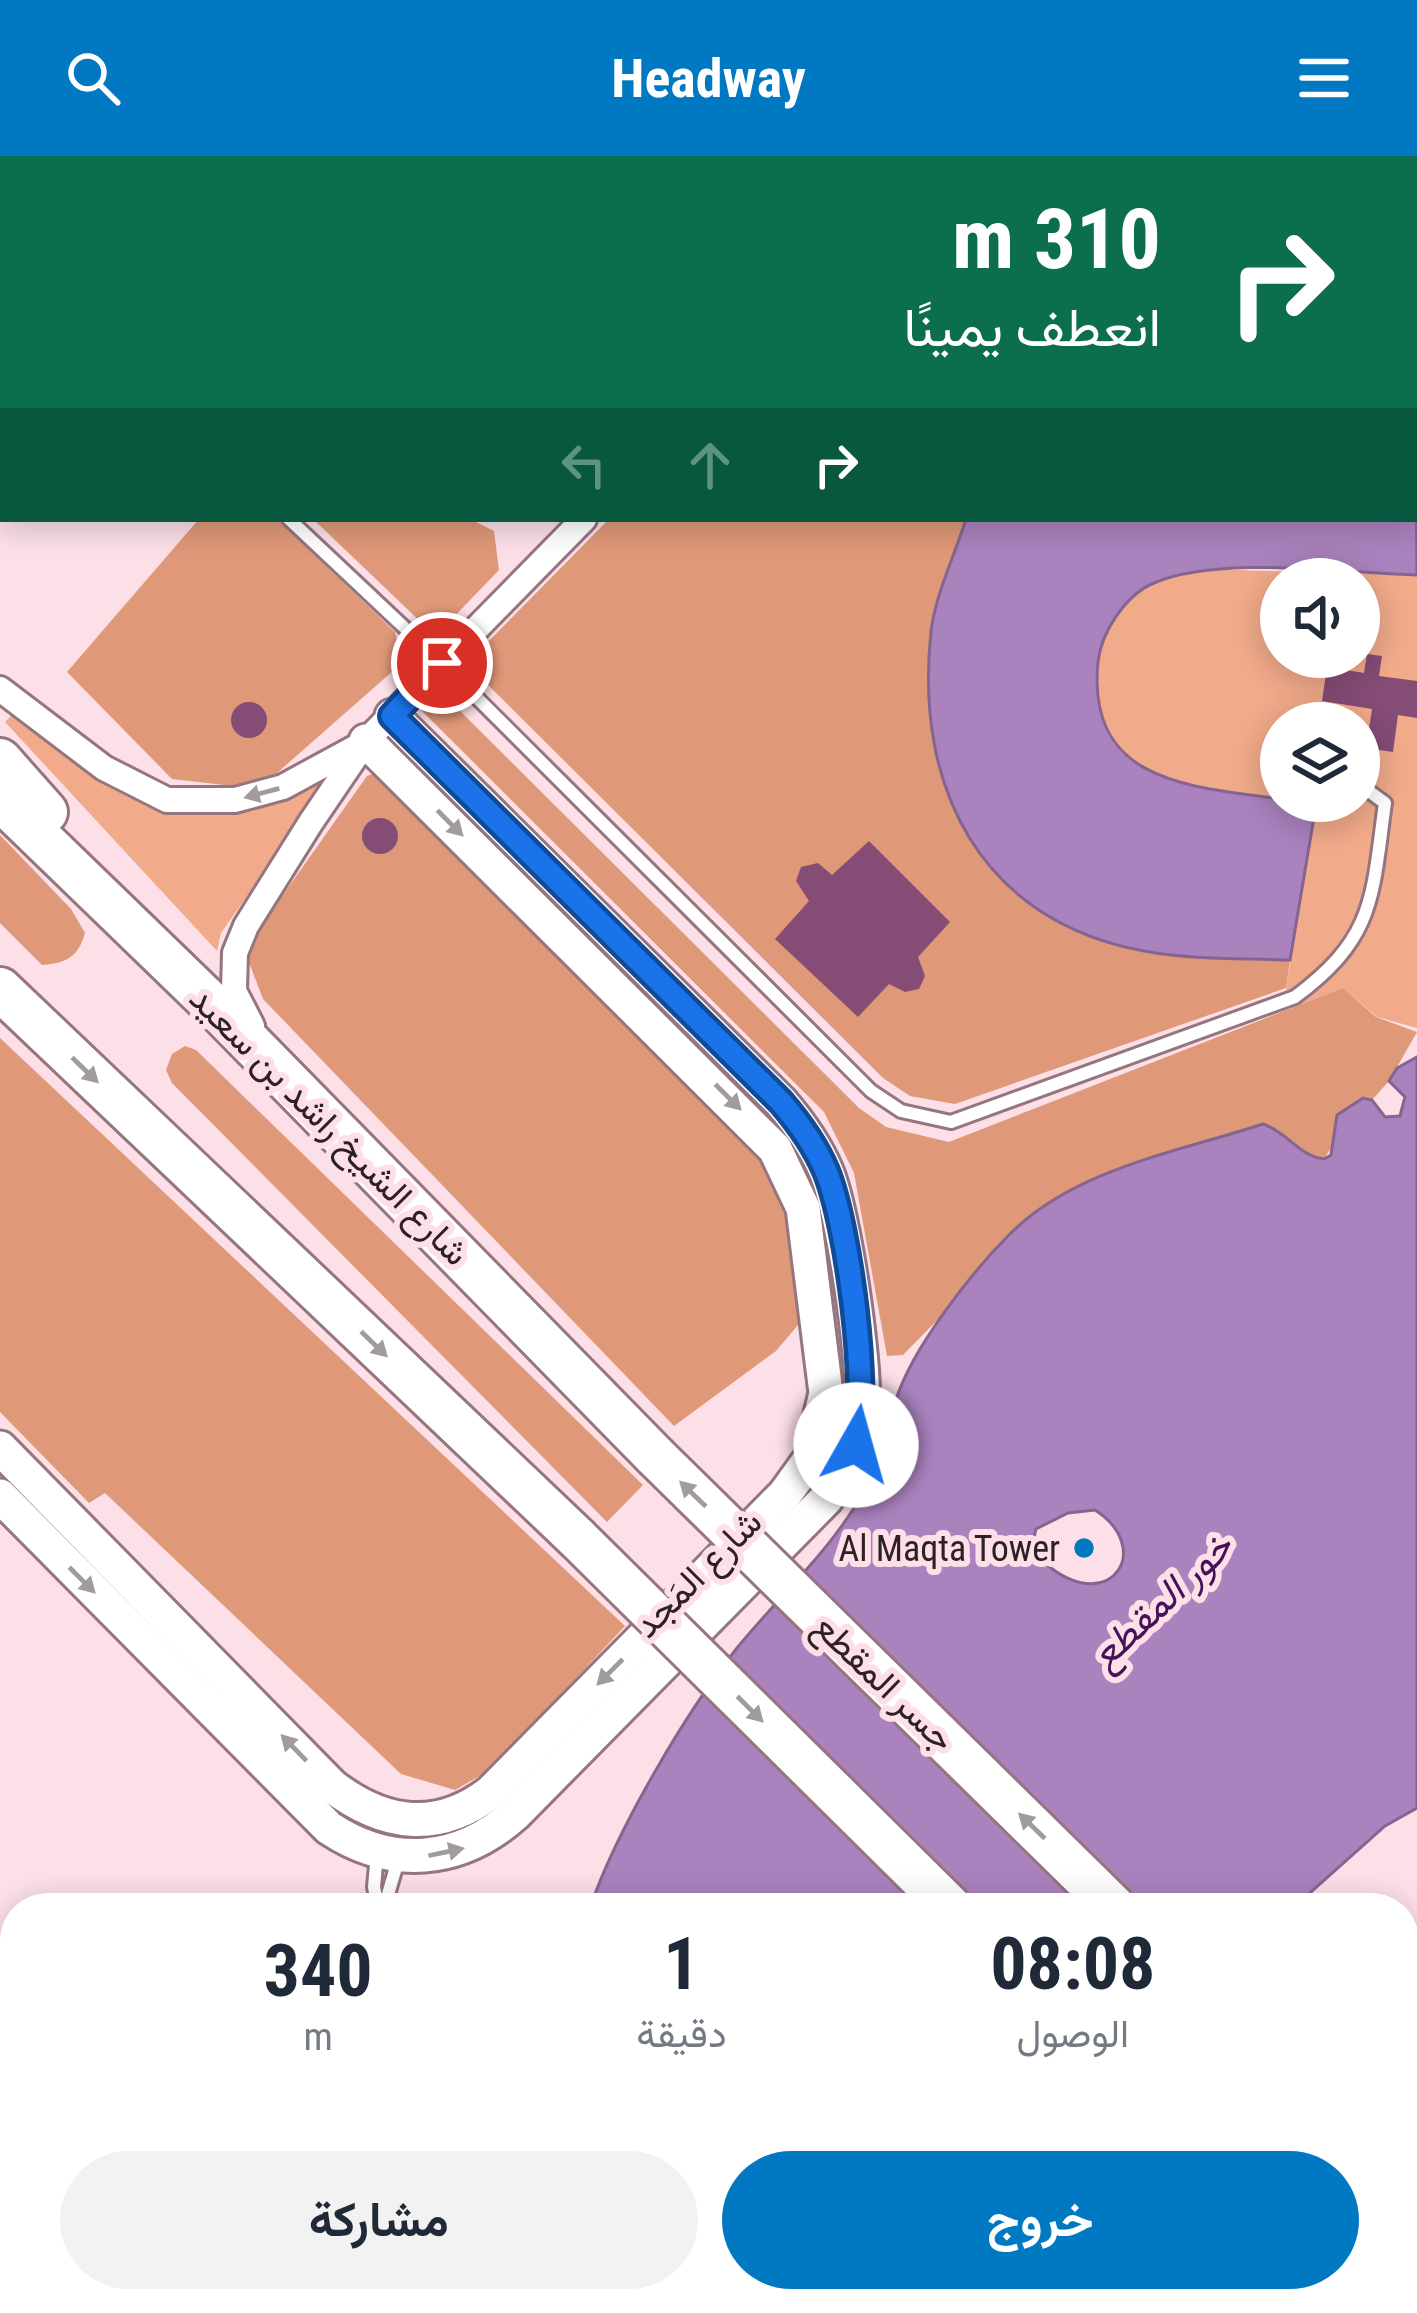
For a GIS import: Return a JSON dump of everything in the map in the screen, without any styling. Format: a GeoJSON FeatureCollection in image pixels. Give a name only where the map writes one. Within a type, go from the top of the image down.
{"type":"FeatureCollection","features":[{"type":"Feature","properties":{"kind":"highway"},"geometry":{"type":"LineString","coordinates":[[0,760],[220,1012]]}},
{"type":"Feature","properties":{"kind":"highway","name":"شارع الشيخ راشد بن سعيد"},"geometry":{"type":"LineString","coordinates":[[0,799],[220,1012],[655,1456]]}},
{"type":"Feature","properties":{"kind":"highway"},"geometry":{"type":"LineString","coordinates":[[0,989],[577,1538],[936,1893]]}},
{"type":"Feature","properties":{"kind":"highway","name":"جسر المقطع"},"geometry":{"type":"LineString","coordinates":[[655,1456],[1100,1893]]}},
{"type":"Feature","properties":{"kind":"street"},"geometry":{"type":"LineString","coordinates":[[290,1084],[234,991],[235,953],[246,926],[367,741],[581,522]]}},
{"type":"Feature","properties":{"kind":"street"},"geometry":{"type":"LineString","coordinates":[[0,688],[104,768],[167,800],[235,800],[284,788],[367,741]]}},
{"type":"Feature","properties":{"kind":"street","name":"شارع المَجد"},"geometry":{"type":"LineString","coordinates":[[388,1854],[458,1850],[479,1842],[515,1814],[826,1499],[856,1445],[863,1405],[839,1215],[827,1174],[808,1136],[781,1102],[392,716]]}},
{"type":"Feature","properties":{"kind":"street","name":"شارع المَجد"},"geometry":{"type":"LineString","coordinates":[[367,741],[776,1149],[803,1208],[826,1394],[811,1458],[785,1494],[491,1792],[446,1818],[397,1820]]}},
{"type":"Feature","properties":{"kind":"street"},"geometry":{"type":"LineString","coordinates":[[0,1448],[316,1772],[347,1798],[397,1820]]}},
{"type":"Feature","properties":{"kind":"street"},"geometry":{"type":"LineString","coordinates":[[0,1496],[312,1813],[348,1841],[388,1854]]}},
{"type":"Feature","properties":{"kind":"lane"},"geometry":{"type":"LineString","coordinates":[[292,522],[442,663],[871,1091],[901,1111],[951,1122],[1294,997],[1332,970],[1369,915],[1384,803],[1380,800]]}},
{"type":"Feature","properties":{"kind":"lane"},"geometry":{"type":"LineString","coordinates":[[383,1893],[397,1820]]}},
{"type":"Feature","properties":{"kind":"lane"},"geometry":{"type":"LineString","coordinates":[[376,1893],[397,1820]]}},
{"type":"Feature","properties":{"kind":"shaded area"},"geometry":{"type":"Polygon","coordinates":[[[196,522],[280,522],[395,632],[402,663],[277,773],[233,786],[172,779],[67,672],[196,522]]]}},
{"type":"Feature","properties":{"kind":"shaded area"},"geometry":{"type":"Polygon","coordinates":[[[316,522],[476,522],[494,531],[499,570],[447,624],[426,627],[316,522]]]}},
{"type":"Feature","properties":{"kind":"shaded area"},"geometry":{"type":"Polygon","coordinates":[[[606,522],[965,522],[931,628],[1214,958],[1290,960],[1286,988],[955,1104],[910,1096],[883,1078],[481,678],[479,651],[606,522]]]}},
{"type":"Feature","properties":{"kind":"shaded area"},"geometry":{"type":"Polygon","coordinates":[[[1202,569],[1260,571],[1260,678],[1380,678],[1380,574],[1417,575],[1417,1028],[1377,1017],[1343,988],[1292,1008],[1286,988],[1312,822],[1380,822],[1380,702],[1260,702],[1260,797],[1202,791],[1164,780],[1131,760],[1114,741],[1097,694],[1103,644],[1129,601],[1149,585],[1202,569]]]}},
{"type":"Feature","properties":{"kind":"shaded area"},"geometry":{"type":"Polygon","coordinates":[[[443,694],[859,1108],[886,1127],[949,1142],[1343,988],[1376,1017],[1417,1032],[1389,1081],[1372,1100],[1363,1098],[1324,1159],[1310,1158],[1277,1129],[1048,1203],[1008,1235],[952,1305],[903,1355],[887,1356],[854,1173],[824,1112],[421,710],[428,697],[443,694]]]}},
{"type":"Feature","properties":{"kind":"shaded area"},"geometry":{"type":"Polygon","coordinates":[[[12,715],[164,811],[324,778],[325,786],[221,933],[217,951],[5,722],[12,715]]]}},
{"type":"Feature","properties":{"kind":"shaded area"},"geometry":{"type":"Polygon","coordinates":[[[380,771],[753,1145],[788,1207],[803,1319],[776,1351],[674,1426],[263,999],[248,960],[256,933],[367,776],[380,771]]]}},
{"type":"Feature","properties":{"kind":"shaded area"},"geometry":{"type":"Polygon","coordinates":[[[0,835],[71,909],[85,933],[79,948],[65,960],[42,965],[0,923],[0,835]]]}},
{"type":"Feature","properties":{"kind":"shaded area"},"geometry":{"type":"Polygon","coordinates":[[[0,1038],[625,1626],[490,1770],[455,1790],[401,1774],[105,1493],[89,1503],[0,1412],[0,1038]]]}},
{"type":"Feature","properties":{"kind":"shaded area"},"geometry":{"type":"Polygon","coordinates":[[[185,1046],[196,1050],[643,1485],[607,1522],[172,1083],[166,1070],[172,1054],[185,1046]]]}},
{"type":"Feature","properties":{"kind":"water"},"geometry":{"type":"Polygon","coordinates":[[[965,522],[1416,522],[1417,575],[1380,573],[1380,558],[1260,558],[1260,568],[1181,575],[1133,596],[1109,627],[1100,651],[1100,708],[1114,741],[1137,763],[1204,788],[1260,796],[1260,822],[1313,822],[1290,960],[1162,954],[1087,935],[1040,910],[1000,878],[970,839],[948,794],[934,743],[929,689],[933,618],[965,522]]]}},
{"type":"Feature","properties":{"kind":"water","name":"خور المقطع"},"geometry":{"type":"Polygon","coordinates":[[[1417,1057],[1417,1808],[1385,1826],[1310,1893],[596,1893],[634,1809],[675,1738],[737,1648],[854,1509],[877,1465],[896,1400],[915,1358],[960,1291],[1008,1236],[1063,1194],[1095,1179],[1263,1124],[1324,1159],[1331,1155],[1337,1115],[1363,1098],[1372,1100],[1385,1117],[1400,1116],[1405,1097],[1389,1081],[1397,1068],[1417,1057]],[[1095,1510],[1068,1513],[1036,1529],[1033,1542],[1045,1564],[1073,1580],[1092,1584],[1118,1570],[1122,1542],[1113,1525],[1095,1510]]]}},
{"type":"Feature","properties":{"kind":"building"},"geometry":{"type":"Polygon","coordinates":[[[1380,676],[1417,681],[1417,718],[1398,715],[1393,752],[1380,750],[1380,702],[1322,701],[1325,678],[1380,676]]]}},
{"type":"Feature","properties":{"kind":"building"},"geometry":{"type":"Polygon","coordinates":[[[249,702],[262,707],[267,720],[262,733],[249,738],[236,733],[231,720],[236,707],[249,702]]]}},
{"type":"Feature","properties":{"kind":"building"},"geometry":{"type":"Polygon","coordinates":[[[380,818],[393,823],[398,836],[393,849],[380,854],[367,849],[362,836],[367,823],[380,818]]]}},
{"type":"Feature","properties":{"kind":"building"},"geometry":{"type":"Polygon","coordinates":[[[869,841],[950,922],[918,957],[925,976],[919,989],[905,992],[889,984],[858,1017],[775,939],[809,901],[796,881],[801,867],[818,863],[832,875],[869,841]]]}},
{"type":"Feature","properties":{"kind":"place","name":"Al Maqta Tower"},"geometry":{"type":"Point","coordinates":[1084,1548]}},
{"type":"Feature","properties":{"kind":"route"},"geometry":{"type":"LineString","coordinates":[[442,663],[392,716],[781,1102],[818,1154],[839,1215],[863,1384],[856,1445]]}}]}
